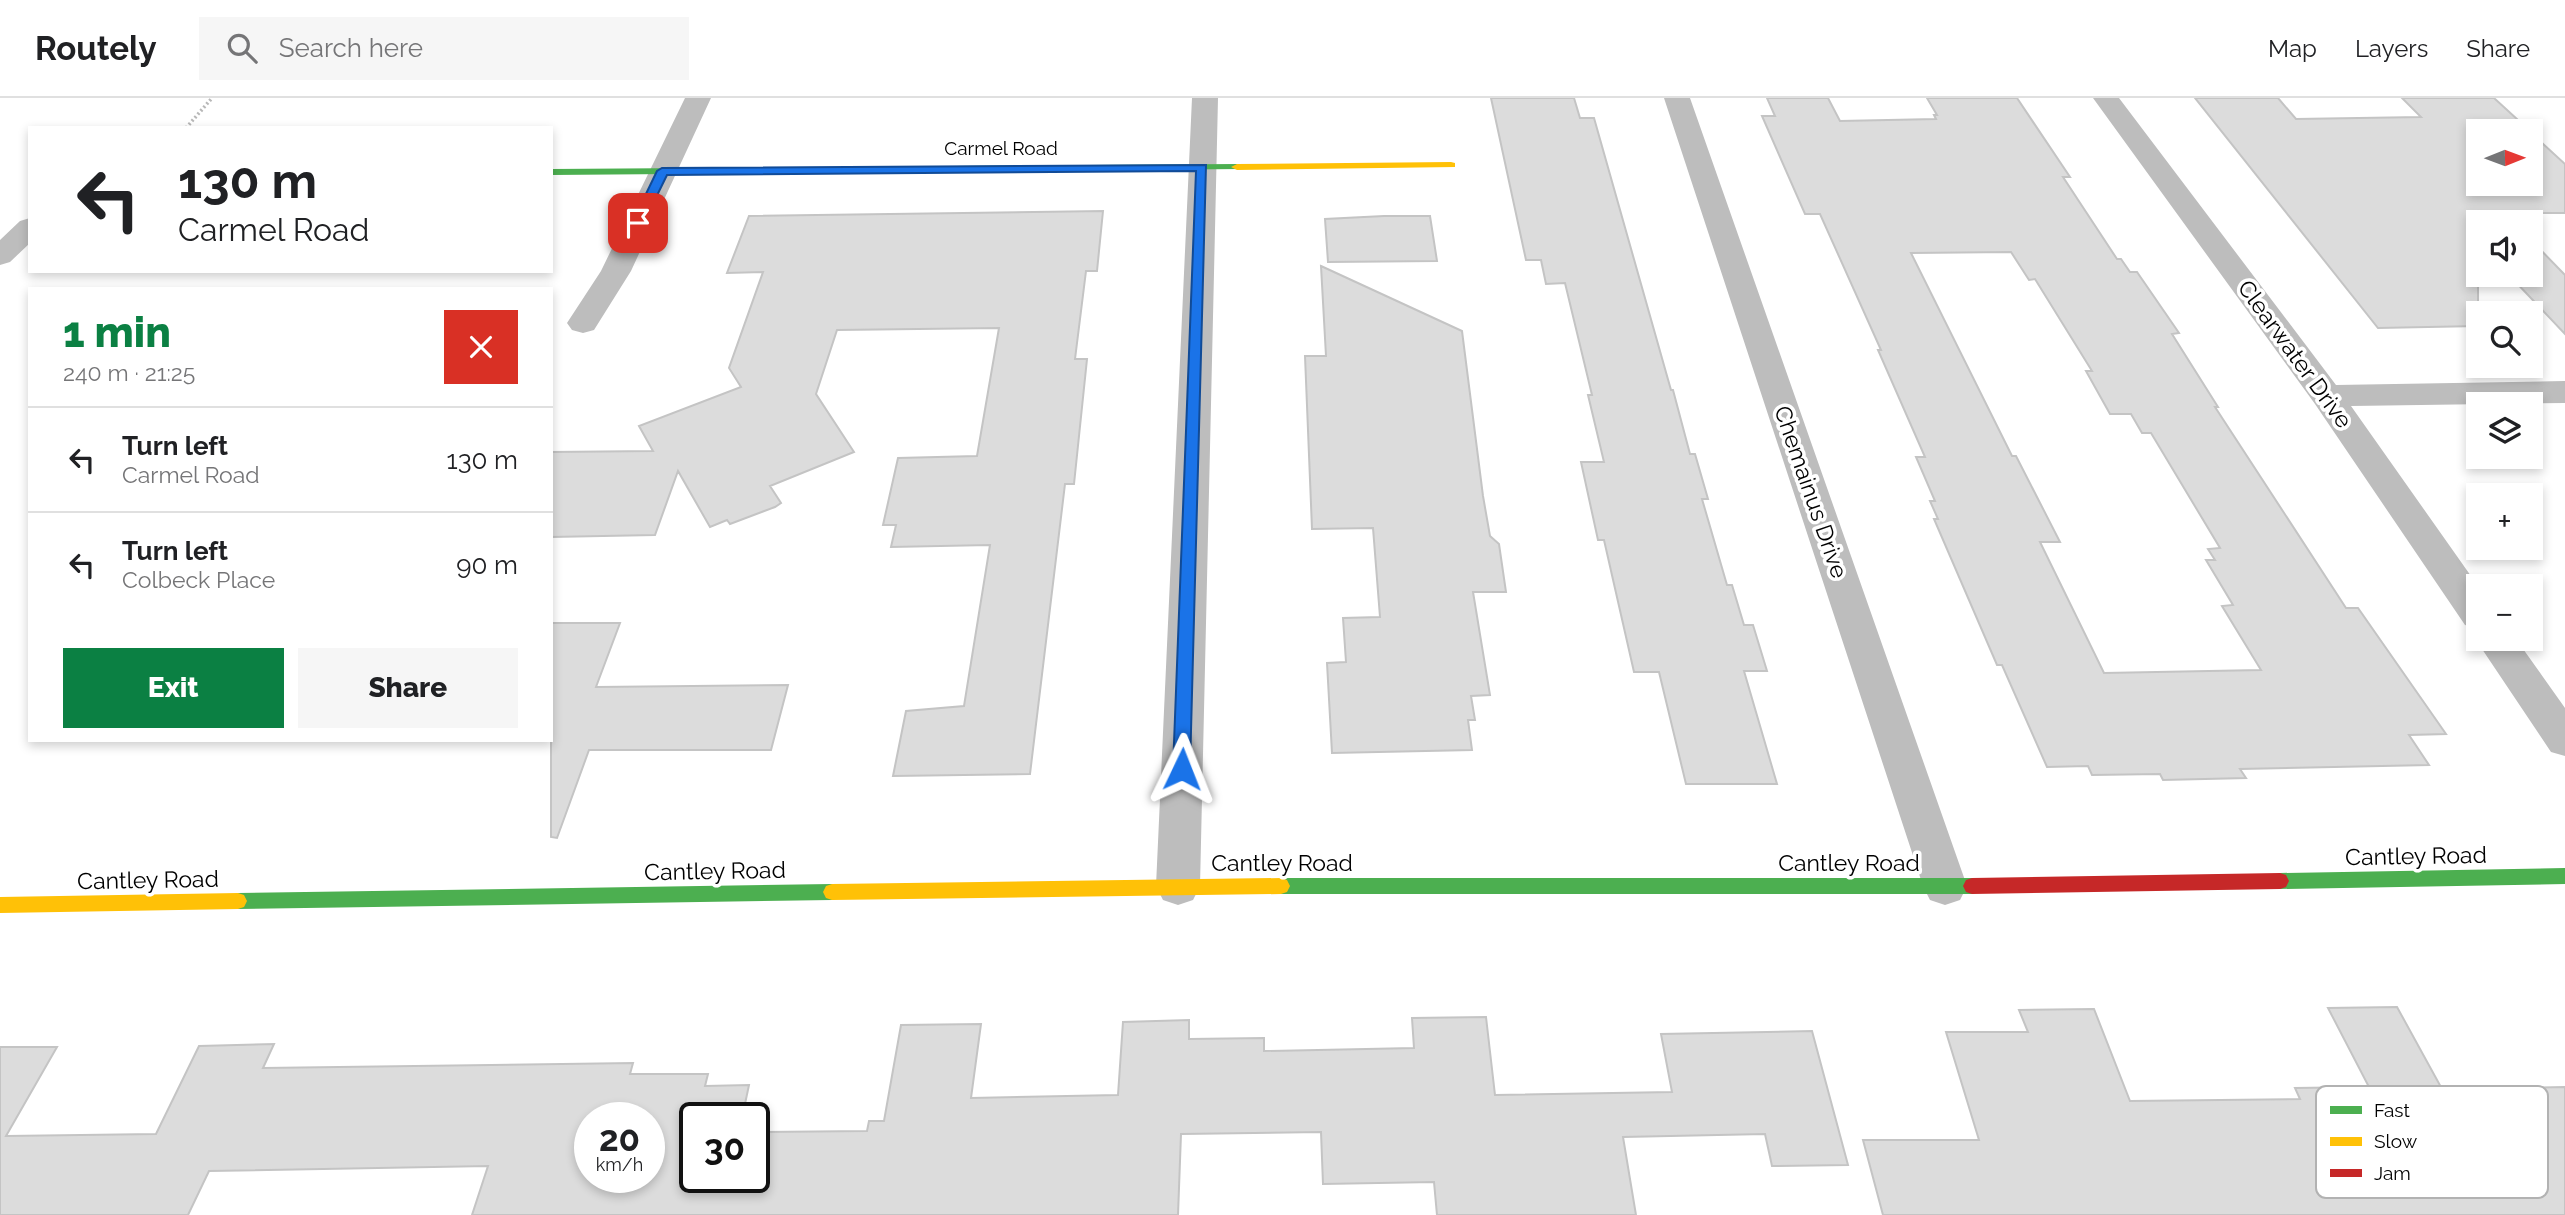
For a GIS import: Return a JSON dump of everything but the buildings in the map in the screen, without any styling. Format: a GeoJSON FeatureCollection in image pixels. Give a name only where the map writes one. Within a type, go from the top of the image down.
{"type":"FeatureCollection","features":[{"type":"Feature","properties":{"kind":"street"},"geometry":{"type":"LineString","coordinates":[[583,323],[616,271],[698,98]]}},
{"type":"Feature","properties":{"kind":"street"},"geometry":{"type":"LineString","coordinates":[[1178,886],[1205,98]]}},
{"type":"Feature","properties":{"kind":"street","name":"Chemainus Drive"},"geometry":{"type":"LineString","coordinates":[[1677,98],[1945,886]]}},
{"type":"Feature","properties":{"kind":"street","name":"Clearwater Drive"},"geometry":{"type":"LineString","coordinates":[[2106,98],[2327,396],[2466,598]]}},
{"type":"Feature","properties":{"kind":"street","name":"Carmel Road"},"geometry":{"type":"LineString","coordinates":[[553,172],[1451,165]]}},
{"type":"Feature","properties":{"kind":"street"},"geometry":{"type":"LineString","coordinates":[[0,256],[28,229]]}},
{"type":"Feature","properties":{"kind":"street"},"geometry":{"type":"LineString","coordinates":[[2327,396],[2565,392]]}},
{"type":"Feature","properties":{"kind":"street"},"geometry":{"type":"LineString","coordinates":[[2503,651],[2565,740]]}},
{"type":"Feature","properties":{"kind":"street","name":"Cantley Road"},"geometry":{"type":"LineString","coordinates":[[0,905],[1178,886],[1945,886],[2565,876]]}},
{"type":"Feature","properties":{"kind":"path"},"geometry":{"type":"LineString","coordinates":[[188,126],[212,98]]}},
{"type":"Feature","properties":{"kind":"traffic: fast"},"geometry":{"type":"LineString","coordinates":[[553,172],[1237,167]]}},
{"type":"Feature","properties":{"kind":"traffic: fast"},"geometry":{"type":"LineString","coordinates":[[2280,881],[2565,876]]}},
{"type":"Feature","properties":{"kind":"traffic: fast"},"geometry":{"type":"LineString","coordinates":[[1281,886],[1972,886]]}},
{"type":"Feature","properties":{"kind":"traffic: fast"},"geometry":{"type":"LineString","coordinates":[[238,901],[832,892]]}},
{"type":"Feature","properties":{"kind":"traffic: slow"},"geometry":{"type":"LineString","coordinates":[[1237,167],[1451,165]]}},
{"type":"Feature","properties":{"kind":"traffic: slow"},"geometry":{"type":"LineString","coordinates":[[832,892],[1281,886]]}},
{"type":"Feature","properties":{"kind":"traffic: slow"},"geometry":{"type":"LineString","coordinates":[[0,905],[238,901]]}},
{"type":"Feature","properties":{"kind":"traffic: jam"},"geometry":{"type":"LineString","coordinates":[[1972,886],[2280,881]]}},
{"type":"Feature","properties":{"kind":"route"},"geometry":{"type":"LineString","coordinates":[[638,223],[662,171],[1202,167],[1182,769]]}}]}
